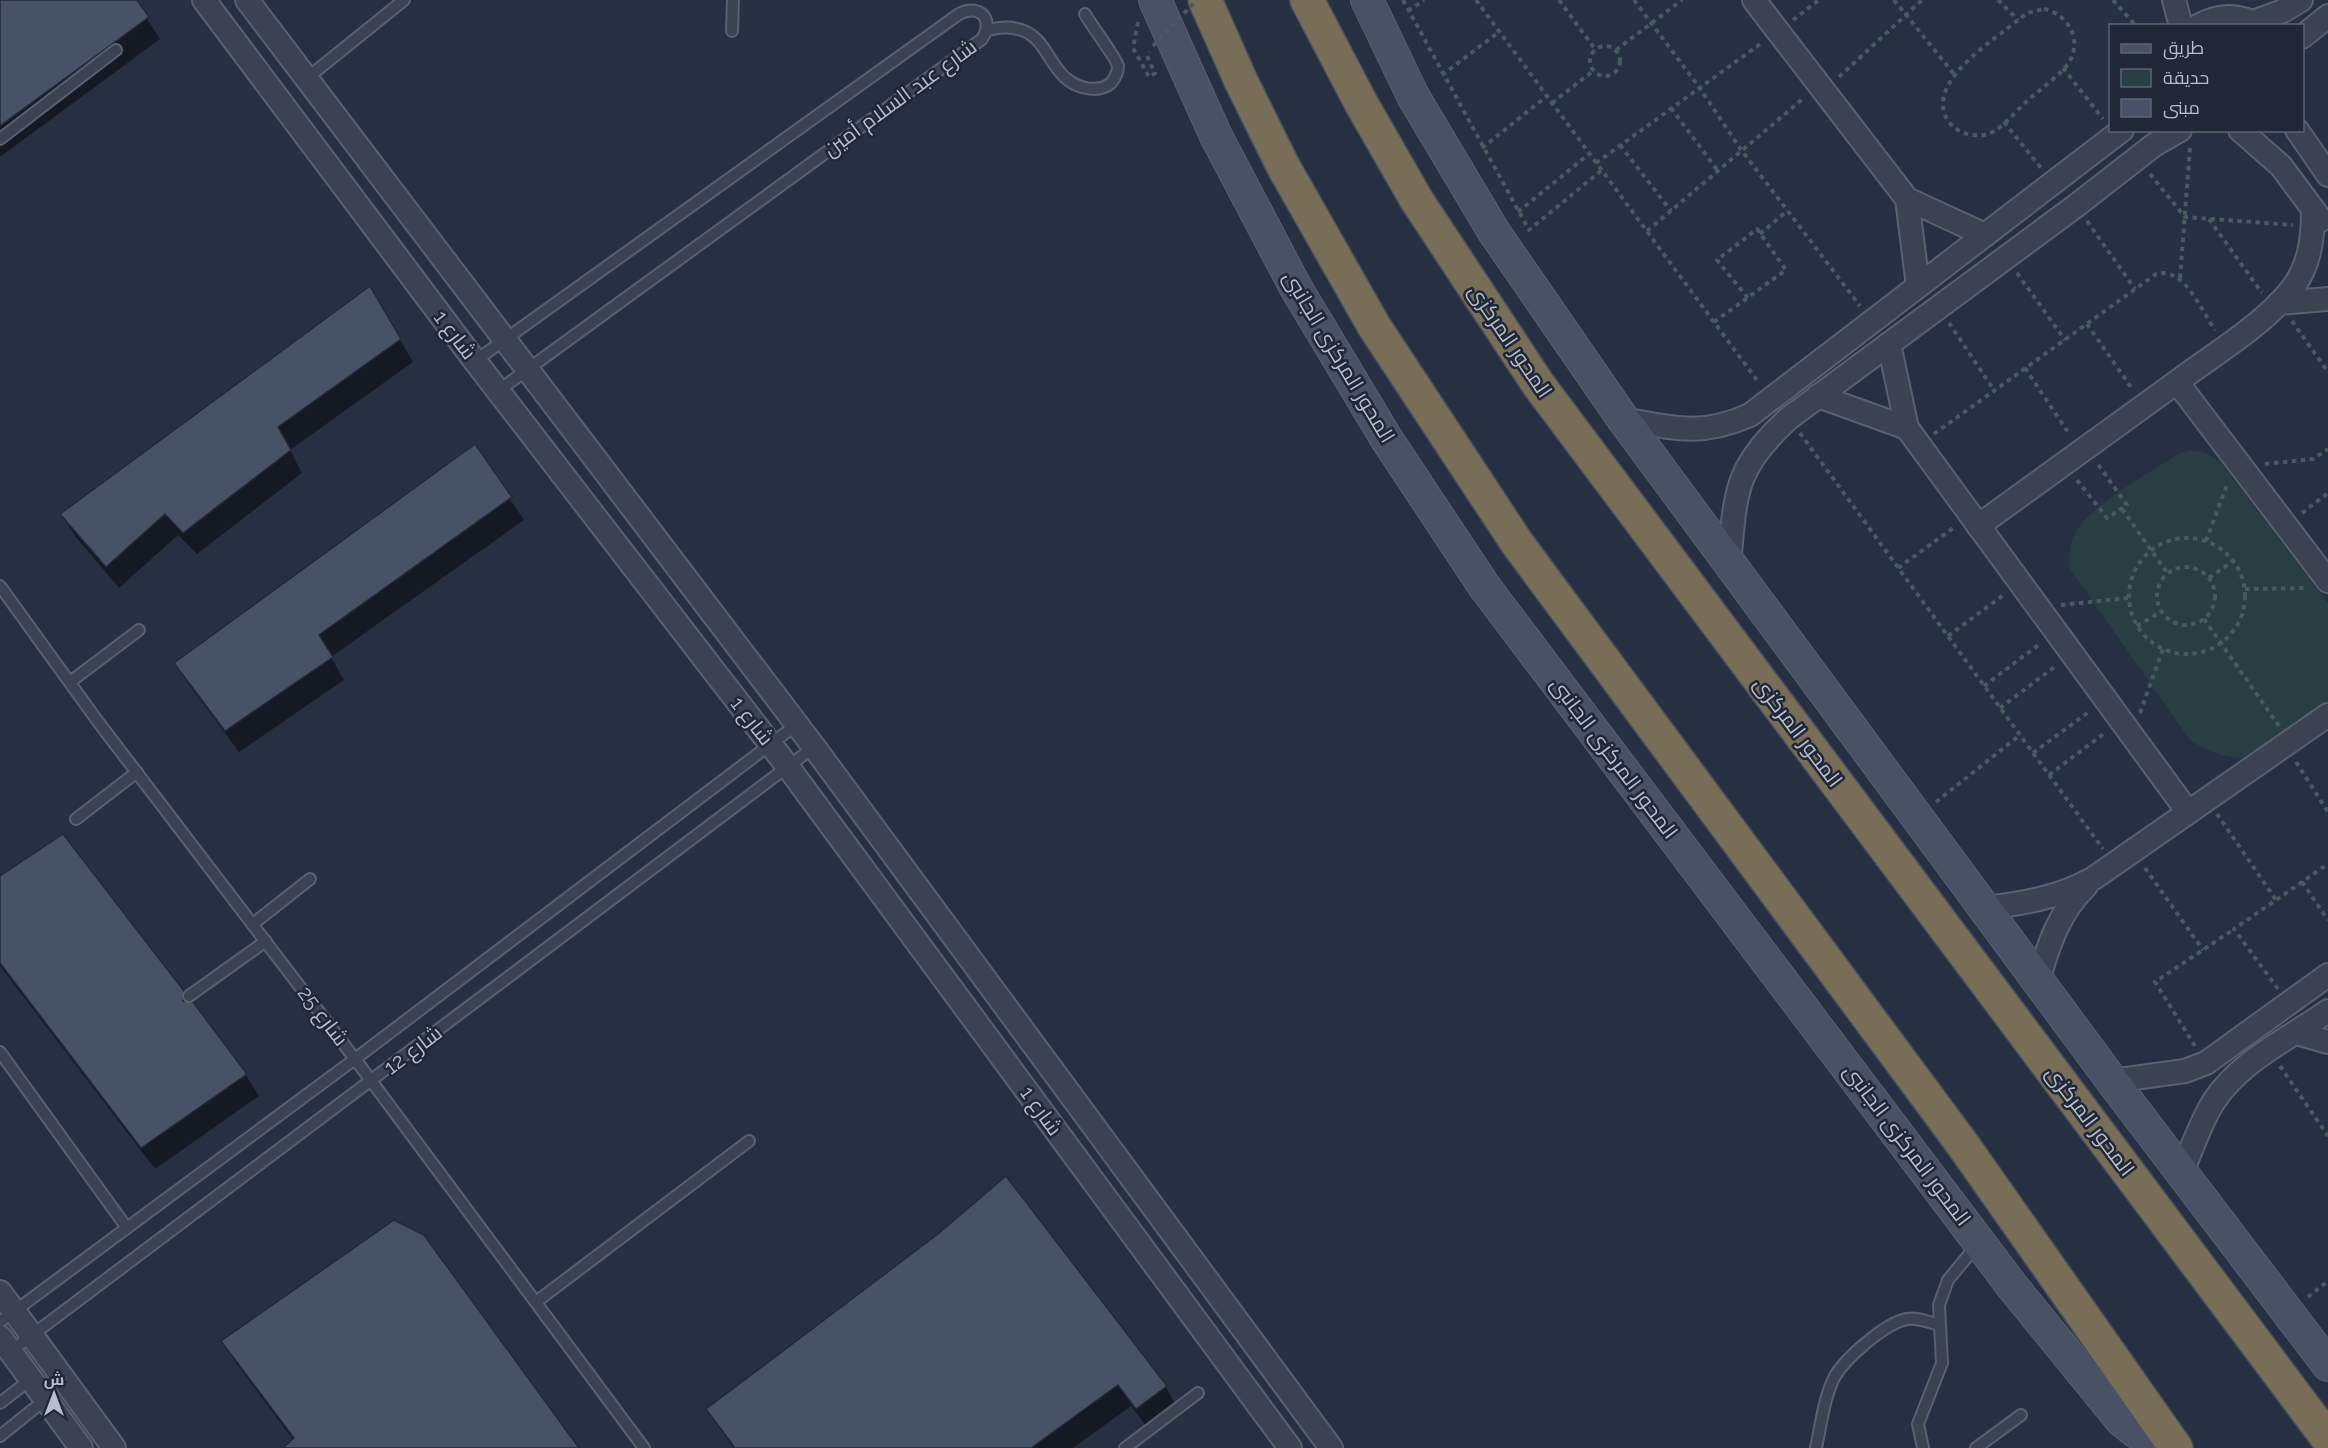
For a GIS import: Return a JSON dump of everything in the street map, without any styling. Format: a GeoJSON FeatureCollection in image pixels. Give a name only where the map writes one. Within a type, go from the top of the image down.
{"type":"FeatureCollection","features":[{"type":"Feature","properties":{"kind":"highway"},"geometry":{"type":"LineString","coordinates":[[1205,0],[1241,81],[1283,166],[1374,326],[1517,543],[1963,1145],[2176,1448]]}},
{"type":"Feature","properties":{"kind":"highway","name":"المحور المركزى"},"geometry":{"type":"LineString","coordinates":[[1308,0],[1361,103],[1416,199],[1538,384],[2328,1439]]}},
{"type":"Feature","properties":{"kind":"main road","name":"المحور المركزى الجانبى"},"geometry":{"type":"LineString","coordinates":[[1155,0],[1216,136],[1291,278],[1339,362],[1484,586],[1979,1242],[2110,1408],[2136,1432],[2167,1448]]}},
{"type":"Feature","properties":{"kind":"main road"},"geometry":{"type":"LineString","coordinates":[[1367,0],[1413,96],[1489,223],[1623,419],[2112,1081],[2328,1365]]}},
{"type":"Feature","properties":{"kind":"street","name":"شارع 1"},"geometry":{"type":"LineString","coordinates":[[204,0],[475,362],[788,767],[1290,1448]]}},
{"type":"Feature","properties":{"kind":"street","name":"شارع 1"},"geometry":{"type":"LineString","coordinates":[[247,0],[503,341],[814,747],[1331,1448]]}},
{"type":"Feature","properties":{"kind":"street"},"geometry":{"type":"LineString","coordinates":[[1754,0],[1907,199],[1985,235]]}},
{"type":"Feature","properties":{"kind":"street"},"geometry":{"type":"LineString","coordinates":[[2174,0],[2180,24]]}},
{"type":"Feature","properties":{"kind":"street"},"geometry":{"type":"LineString","coordinates":[[2214,0],[2248,21]]}},
{"type":"Feature","properties":{"kind":"street"},"geometry":{"type":"LineString","coordinates":[[2202,24],[2209,20],[2248,21],[2283,11],[2301,0]]}},
{"type":"Feature","properties":{"kind":"street"},"geometry":{"type":"LineString","coordinates":[[2304,35],[2328,16]]}},
{"type":"Feature","properties":{"kind":"street"},"geometry":{"type":"LineString","coordinates":[[1623,419],[1700,430],[1726,425],[1750,415],[2053,183],[2109,129]]}},
{"type":"Feature","properties":{"kind":"street"},"geometry":{"type":"LineString","coordinates":[[1974,520],[2077,454],[2226,346],[2276,306],[2306,264],[2318,221],[2281,166],[2242,132]]}},
{"type":"Feature","properties":{"kind":"street"},"geometry":{"type":"LineString","coordinates":[[2298,132],[2328,176]]}},
{"type":"Feature","properties":{"kind":"street"},"geometry":{"type":"LineString","coordinates":[[1728,564],[1735,505],[1745,469],[1766,438],[1818,396],[2077,205],[2154,145],[2185,136]]}},
{"type":"Feature","properties":{"kind":"street"},"geometry":{"type":"LineString","coordinates":[[1907,199],[1918,286]]}},
{"type":"Feature","properties":{"kind":"street"},"geometry":{"type":"LineString","coordinates":[[2276,306],[2328,300]]}},
{"type":"Feature","properties":{"kind":"street"},"geometry":{"type":"LineString","coordinates":[[1889,344],[1912,436],[2188,812]]}},
{"type":"Feature","properties":{"kind":"street"},"geometry":{"type":"LineString","coordinates":[[2177,382],[2286,525],[2322,584]]}},
{"type":"Feature","properties":{"kind":"street"},"geometry":{"type":"LineString","coordinates":[[1818,396],[1912,436]]}},
{"type":"Feature","properties":{"kind":"street"},"geometry":{"type":"LineString","coordinates":[[1985,908],[2045,900],[2071,891],[2094,878],[2328,715]]}},
{"type":"Feature","properties":{"kind":"street"},"geometry":{"type":"LineString","coordinates":[[2038,980],[2058,921],[2074,898],[2094,878]]}},
{"type":"Feature","properties":{"kind":"street"},"geometry":{"type":"LineString","coordinates":[[2112,1081],[2185,1071],[2206,1063],[2328,975]]}},
{"type":"Feature","properties":{"kind":"street"},"geometry":{"type":"LineString","coordinates":[[2182,1172],[2215,1099],[2244,1067],[2328,1011]]}},
{"type":"Feature","properties":{"kind":"street"},"geometry":{"type":"LineString","coordinates":[[2296,1033],[2328,1042]]}},
{"type":"Feature","properties":{"kind":"street"},"geometry":{"type":"LineString","coordinates":[[0,1292],[7,1316],[33,1335],[114,1448]]}},
{"type":"Feature","properties":{"kind":"street"},"geometry":{"type":"LineString","coordinates":[[5,1344],[81,1448]]}},
{"type":"Feature","properties":{"kind":"lane"},"geometry":{"type":"LineString","coordinates":[[306,79],[404,0]]}},
{"type":"Feature","properties":{"kind":"lane"},"geometry":{"type":"LineString","coordinates":[[732,31],[733,0]]}},
{"type":"Feature","properties":{"kind":"lane","name":"شارع عبد السلام أمين"},"geometry":{"type":"LineString","coordinates":[[475,362],[958,14],[966,10],[975,10],[987,22],[988,30],[982,39],[498,392]]}},
{"type":"Feature","properties":{"kind":"lane"},"geometry":{"type":"LineString","coordinates":[[988,30],[1007,27],[1026,31],[1045,48],[1067,79],[1088,88],[1100,89],[1111,83],[1118,66],[1117,60],[1095,33],[1086,14]]}},
{"type":"Feature","properties":{"kind":"lane"},"geometry":{"type":"LineString","coordinates":[[0,139],[116,50]]}},
{"type":"Feature","properties":{"kind":"lane","name":"شارع 25"},"geometry":{"type":"LineString","coordinates":[[0,586],[69,682],[372,1081],[644,1448]]}},
{"type":"Feature","properties":{"kind":"lane"},"geometry":{"type":"LineString","coordinates":[[69,682],[139,630]]}},
{"type":"Feature","properties":{"kind":"lane","name":"شارع 12"},"geometry":{"type":"LineString","coordinates":[[7,1316],[355,1059],[796,725]]}},
{"type":"Feature","properties":{"kind":"lane","name":"شارع 12"},"geometry":{"type":"LineString","coordinates":[[5,1344],[33,1335],[814,747]]}},
{"type":"Feature","properties":{"kind":"lane"},"geometry":{"type":"LineString","coordinates":[[76,819],[137,772]]}},
{"type":"Feature","properties":{"kind":"lane"},"geometry":{"type":"LineString","coordinates":[[253,924],[310,879]]}},
{"type":"Feature","properties":{"kind":"lane"},"geometry":{"type":"LineString","coordinates":[[189,996],[266,941]]}},
{"type":"Feature","properties":{"kind":"lane"},"geometry":{"type":"LineString","coordinates":[[0,1052],[127,1228]]}},
{"type":"Feature","properties":{"kind":"lane"},"geometry":{"type":"LineString","coordinates":[[536,1302],[748,1141]]}},
{"type":"Feature","properties":{"kind":"lane"},"geometry":{"type":"LineString","coordinates":[[1923,1448],[1918,1424],[1942,1364],[1938,1325],[1939,1305],[1947,1280],[1979,1242]]}},
{"type":"Feature","properties":{"kind":"lane"},"geometry":{"type":"LineString","coordinates":[[1816,1448],[1835,1377],[1849,1358],[1884,1330],[1906,1319],[1920,1319],[1938,1325]]}},
{"type":"Feature","properties":{"kind":"lane"},"geometry":{"type":"LineString","coordinates":[[0,1403],[32,1379]]}},
{"type":"Feature","properties":{"kind":"lane"},"geometry":{"type":"LineString","coordinates":[[1125,1448],[1198,1394]]}},
{"type":"Feature","properties":{"kind":"lane"},"geometry":{"type":"LineString","coordinates":[[0,1436],[46,1400]]}},
{"type":"Feature","properties":{"kind":"lane"},"geometry":{"type":"LineString","coordinates":[[1976,1448],[2021,1415]]}},
{"type":"Feature","properties":{"kind":"path"},"geometry":{"type":"LineString","coordinates":[[1133,48],[1149,77],[1155,73],[1147,56],[1153,46],[1197,0]]}},
{"type":"Feature","properties":{"kind":"path"},"geometry":{"type":"LineString","coordinates":[[1402,0],[1529,230],[1602,170]]}},
{"type":"Feature","properties":{"kind":"path"},"geometry":{"type":"LineString","coordinates":[[1408,11],[1424,0]]}},
{"type":"Feature","properties":{"kind":"path"},"geometry":{"type":"LineString","coordinates":[[1476,0],[1770,398]]}},
{"type":"Feature","properties":{"kind":"path"},"geometry":{"type":"LineString","coordinates":[[1559,0],[1595,49]]}},
{"type":"Feature","properties":{"kind":"path"},"geometry":{"type":"LineString","coordinates":[[1634,0],[1699,87],[1742,151],[1872,321]]}},
{"type":"Feature","properties":{"kind":"path"},"geometry":{"type":"LineString","coordinates":[[1616,50],[1682,0]]}},
{"type":"Feature","properties":{"kind":"path"},"geometry":{"type":"LineString","coordinates":[[1596,163],[1819,0]]}},
{"type":"Feature","properties":{"kind":"path"},"geometry":{"type":"LineString","coordinates":[[1894,0],[1954,74]]}},
{"type":"Feature","properties":{"kind":"path"},"geometry":{"type":"LineString","coordinates":[[1647,231],[1742,151],[1822,88],[1922,0]]}},
{"type":"Feature","properties":{"kind":"path"},"geometry":{"type":"LineString","coordinates":[[1998,0],[2018,20]]}},
{"type":"Feature","properties":{"kind":"path"},"geometry":{"type":"LineString","coordinates":[[2113,0],[2134,24]]}},
{"type":"Feature","properties":{"kind":"path"},"geometry":{"type":"LineString","coordinates":[[2044,9],[2065,18],[2071,28],[2074,46],[2069,63],[2062,68],[1994,131],[1977,136],[1966,134],[1951,124],[1945,114],[1943,98],[1945,88],[1954,74],[2032,11],[2044,9]]}},
{"type":"Feature","properties":{"kind":"path"},"geometry":{"type":"LineString","coordinates":[[1442,75],[1499,32]]}},
{"type":"Feature","properties":{"kind":"path"},"geometry":{"type":"LineString","coordinates":[[1606,46],[1616,50],[1621,62],[1616,73],[1604,77],[1593,71],[1590,56],[1595,49],[1606,46]]}},
{"type":"Feature","properties":{"kind":"path"},"geometry":{"type":"LineString","coordinates":[[2062,68],[2109,121]]}},
{"type":"Feature","properties":{"kind":"path"},"geometry":{"type":"LineString","coordinates":[[1552,103],[1593,71]]}},
{"type":"Feature","properties":{"kind":"path"},"geometry":{"type":"LineString","coordinates":[[1482,148],[1547,96]]}},
{"type":"Feature","properties":{"kind":"path"},"geometry":{"type":"LineString","coordinates":[[1671,108],[1718,171]]}},
{"type":"Feature","properties":{"kind":"path"},"geometry":{"type":"LineString","coordinates":[[2004,122],[2053,183]]}},
{"type":"Feature","properties":{"kind":"path"},"geometry":{"type":"LineString","coordinates":[[2180,278],[2184,217],[2185,136]]}},
{"type":"Feature","properties":{"kind":"path"},"geometry":{"type":"LineString","coordinates":[[1620,145],[1671,211]]}},
{"type":"Feature","properties":{"kind":"path"},"geometry":{"type":"LineString","coordinates":[[1518,212],[1589,154]]}},
{"type":"Feature","properties":{"kind":"path"},"geometry":{"type":"LineString","coordinates":[[2137,158],[2184,217],[2318,221]]}},
{"type":"Feature","properties":{"kind":"path"},"geometry":{"type":"LineString","coordinates":[[2077,205],[2134,290]]}},
{"type":"Feature","properties":{"kind":"path"},"geometry":{"type":"LineString","coordinates":[[1760,234],[1787,211]]}},
{"type":"Feature","properties":{"kind":"path"},"geometry":{"type":"LineString","coordinates":[[2210,219],[2328,372]]}},
{"type":"Feature","properties":{"kind":"path"},"geometry":{"type":"LineString","coordinates":[[1714,322],[1748,298],[1786,270],[1757,229],[1718,260],[1748,298]]}},
{"type":"Feature","properties":{"kind":"path"},"geometry":{"type":"LineString","coordinates":[[2006,258],[2065,340]]}},
{"type":"Feature","properties":{"kind":"path"},"geometry":{"type":"LineString","coordinates":[[1912,436],[1994,390],[2156,274],[2164,272],[2180,278],[2226,346]]}},
{"type":"Feature","properties":{"kind":"path"},"geometry":{"type":"LineString","coordinates":[[1939,307],[1994,390]]}},
{"type":"Feature","properties":{"kind":"path"},"geometry":{"type":"LineString","coordinates":[[2087,324],[2144,406]]}},
{"type":"Feature","properties":{"kind":"path"},"geometry":{"type":"LineString","coordinates":[[2025,368],[2077,454],[2107,518],[2127,505],[2077,454]]}},
{"type":"Feature","properties":{"kind":"path"},"geometry":{"type":"LineString","coordinates":[[1789,418],[2114,863]]}},
{"type":"Feature","properties":{"kind":"path"},"geometry":{"type":"LineString","coordinates":[[2206,540],[2238,463],[2313,459],[2328,449]]}},
{"type":"Feature","properties":{"kind":"path"},"geometry":{"type":"LineString","coordinates":[[2286,525],[2328,493]]}},
{"type":"Feature","properties":{"kind":"path"},"geometry":{"type":"LineString","coordinates":[[2122,508],[2168,573]]}},
{"type":"Feature","properties":{"kind":"path"},"geometry":{"type":"LineString","coordinates":[[1898,568],[1974,520]]}},
{"type":"Feature","properties":{"kind":"path"},"geometry":{"type":"LineString","coordinates":[[2177,538],[2206,540],[2225,552],[2233,561],[2241,574],[2245,589],[2240,619],[2221,643],[2192,654],[2163,649],[2153,643],[2137,626],[2128,598],[2134,571],[2151,550],[2177,538]]}},
{"type":"Feature","properties":{"kind":"path"},"geometry":{"type":"LineString","coordinates":[[2209,578],[2233,561]]}},
{"type":"Feature","properties":{"kind":"path"},"geometry":{"type":"LineString","coordinates":[[2193,568],[2209,578],[2215,594],[2214,604],[2204,619],[2189,625],[2181,624],[2174,622],[2162,611],[2157,595],[2162,579],[2168,573],[2176,569],[2193,568]]}},
{"type":"Feature","properties":{"kind":"path"},"geometry":{"type":"LineString","coordinates":[[1948,636],[2020,583]]}},
{"type":"Feature","properties":{"kind":"path"},"geometry":{"type":"LineString","coordinates":[[2245,589],[2322,584]]}},
{"type":"Feature","properties":{"kind":"path"},"geometry":{"type":"LineString","coordinates":[[2038,608],[2128,598]]}},
{"type":"Feature","properties":{"kind":"path"},"geometry":{"type":"LineString","coordinates":[[2137,626],[2162,611]]}},
{"type":"Feature","properties":{"kind":"path"},"geometry":{"type":"LineString","coordinates":[[2204,619],[2287,743],[2328,812]]}},
{"type":"Feature","properties":{"kind":"path"},"geometry":{"type":"LineString","coordinates":[[1984,686],[2056,632]]}},
{"type":"Feature","properties":{"kind":"path"},"geometry":{"type":"LineString","coordinates":[[2049,775],[2127,728],[2163,649]]}},
{"type":"Feature","properties":{"kind":"path"},"geometry":{"type":"LineString","coordinates":[[2000,708],[2072,654]]}},
{"type":"Feature","properties":{"kind":"path"},"geometry":{"type":"LineString","coordinates":[[2033,753],[2106,700]]}},
{"type":"Feature","properties":{"kind":"path"},"geometry":{"type":"LineString","coordinates":[[1918,816],[2020,735]]}},
{"type":"Feature","properties":{"kind":"path"},"geometry":{"type":"LineString","coordinates":[[2207,799],[2276,900]]}},
{"type":"Feature","properties":{"kind":"path"},"geometry":{"type":"LineString","coordinates":[[2133,850],[2203,950]]}},
{"type":"Feature","properties":{"kind":"path"},"geometry":{"type":"LineString","coordinates":[[2206,1063],[2155,982],[2328,864]]}},
{"type":"Feature","properties":{"kind":"path"},"geometry":{"type":"LineString","coordinates":[[2302,882],[2328,920]]}},
{"type":"Feature","properties":{"kind":"path"},"geometry":{"type":"LineString","coordinates":[[2234,929],[2289,1004]]}},
{"type":"Feature","properties":{"kind":"path"},"geometry":{"type":"LineString","coordinates":[[2269,1051],[2328,1136]]}},
{"type":"Feature","properties":{"kind":"green space"},"geometry":{"type":"Polygon","coordinates":[[[2189,450],[2206,453],[2220,462],[2328,603],[2328,702],[2290,732],[2252,756],[2236,758],[2220,754],[2190,740],[2070,569],[2073,537],[2092,512],[2135,481],[2189,450]]]}},
{"type":"Feature","properties":{"kind":"building"},"geometry":{"type":"Polygon","coordinates":[[[0,0],[137,0],[149,17],[0,126],[0,0]]]}},
{"type":"Feature","properties":{"kind":"building"},"geometry":{"type":"Polygon","coordinates":[[[370,286],[401,339],[278,427],[291,450],[183,533],[165,514],[106,567],[60,514],[370,286]]]}},
{"type":"Feature","properties":{"kind":"building"},"geometry":{"type":"Polygon","coordinates":[[[475,444],[512,497],[319,635],[333,657],[225,731],[174,663],[475,444]]]}},
{"type":"Feature","properties":{"kind":"building"},"geometry":{"type":"Polygon","coordinates":[[[63,834],[184,991],[183,1001],[193,1002],[247,1074],[141,1148],[0,963],[0,876],[63,834]]]}},
{"type":"Feature","properties":{"kind":"building"},"geometry":{"type":"Polygon","coordinates":[[[1006,1176],[1167,1386],[1136,1409],[1118,1385],[1031,1448],[735,1448],[706,1409],[938,1234],[1006,1176]]]}},
{"type":"Feature","properties":{"kind":"building"},"geometry":{"type":"Polygon","coordinates":[[[394,1220],[424,1235],[579,1448],[283,1448],[294,1438],[221,1341],[394,1220]]]}}]}
